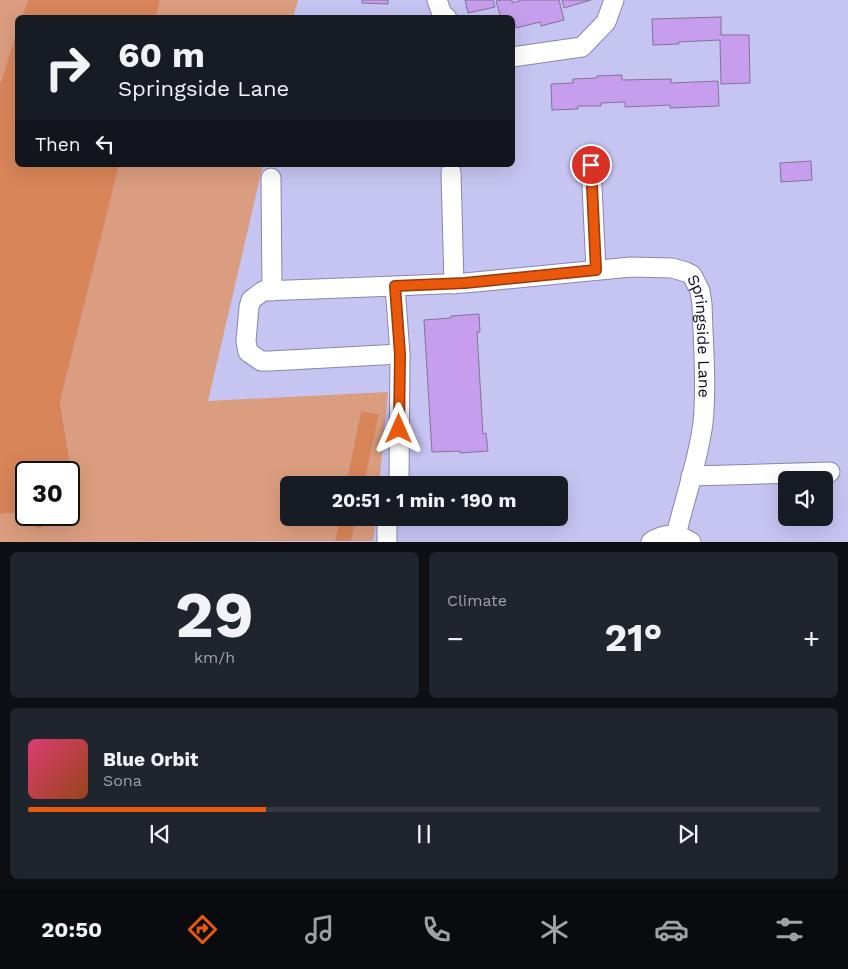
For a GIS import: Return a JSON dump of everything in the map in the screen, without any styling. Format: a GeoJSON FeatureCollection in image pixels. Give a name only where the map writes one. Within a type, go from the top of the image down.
{"type":"FeatureCollection","features":[{"type":"Feature","properties":{"kind":"street"},"geometry":{"type":"LineString","coordinates":[[437,0],[443,15]]}},
{"type":"Feature","properties":{"kind":"street"},"geometry":{"type":"LineString","coordinates":[[515,57],[582,47],[606,22],[614,0]]}},
{"type":"Feature","properties":{"kind":"street"},"geometry":{"type":"LineString","coordinates":[[591,165],[596,270]]}},
{"type":"Feature","properties":{"kind":"street"},"geometry":{"type":"LineString","coordinates":[[452,172],[454,284]]}},
{"type":"Feature","properties":{"kind":"street"},"geometry":{"type":"LineString","coordinates":[[271,178],[272,291],[263,291],[251,300],[246,341],[248,352],[261,361],[270,362],[400,354]]}},
{"type":"Feature","properties":{"kind":"street","name":"Springside Lane"},"geometry":{"type":"LineString","coordinates":[[272,291],[454,284],[631,267],[672,268],[692,275],[700,292],[702,304],[705,399],[703,425],[691,476],[684,538],[668,535],[659,537],[651,542]]}},
{"type":"Feature","properties":{"kind":"street"},"geometry":{"type":"LineString","coordinates":[[395,286],[400,354],[398,476]]}},
{"type":"Feature","properties":{"kind":"street"},"geometry":{"type":"LineString","coordinates":[[691,476],[778,473]]}},
{"type":"Feature","properties":{"kind":"street"},"geometry":{"type":"LineString","coordinates":[[386,526],[387,542]]}},
{"type":"Feature","properties":{"kind":"shaded area"},"geometry":{"type":"Polygon","coordinates":[[[0,0],[28,0],[23,15],[15,15],[15,37],[0,84],[0,0]]]}},
{"type":"Feature","properties":{"kind":"shaded area"},"geometry":{"type":"Polygon","coordinates":[[[28,0],[160,0],[156,15],[23,15],[28,0]]]}},
{"type":"Feature","properties":{"kind":"shaded area"},"geometry":{"type":"Polygon","coordinates":[[[160,0],[298,0],[294,15],[157,15],[160,0]]]}},
{"type":"Feature","properties":{"kind":"shaded area"},"geometry":{"type":"Polygon","coordinates":[[[15,37],[15,167],[119,167],[60,402],[70,461],[15,461],[15,514],[0,514],[0,84],[15,37]]]}},
{"type":"Feature","properties":{"kind":"shaded area"},"geometry":{"type":"Polygon","coordinates":[[[119,167],[263,167],[208,401],[388,392],[380,476],[366,476],[379,414],[361,411],[348,476],[280,476],[280,526],[338,526],[335,541],[0,542],[0,514],[15,514],[15,526],[34,526],[39,529],[44,526],[80,526],[80,461],[70,461],[60,402],[119,167]]]}},
{"type":"Feature","properties":{"kind":"shaded area"},"geometry":{"type":"Polygon","coordinates":[[[361,411],[379,414],[366,476],[348,476],[361,411]]]}},
{"type":"Feature","properties":{"kind":"shaded area"},"geometry":{"type":"Polygon","coordinates":[[[338,526],[355,526],[351,541],[335,541],[338,526]]]}},
{"type":"Feature","properties":{"kind":"shaded area"},"geometry":{"type":"Polygon","coordinates":[[[355,526],[375,526],[373,541],[351,541],[355,526]]]}},
{"type":"Feature","properties":{"kind":"building"},"geometry":{"type":"Polygon","coordinates":[[[362,0],[388,0],[388,4],[362,3],[362,0]]]}},
{"type":"Feature","properties":{"kind":"building"},"geometry":{"type":"Polygon","coordinates":[[[465,0],[493,0],[495,7],[468,13],[465,0]]]}},
{"type":"Feature","properties":{"kind":"building"},"geometry":{"type":"Polygon","coordinates":[[[512,0],[512,3],[522,0],[559,0],[564,20],[541,26],[540,22],[516,28],[515,15],[500,15],[496,1],[512,0]]]}},
{"type":"Feature","properties":{"kind":"building"},"geometry":{"type":"Polygon","coordinates":[[[562,0],[591,0],[564,8],[562,0]]]}},
{"type":"Feature","properties":{"kind":"building"},"geometry":{"type":"Polygon","coordinates":[[[721,17],[721,35],[749,35],[750,83],[721,84],[720,40],[653,45],[652,19],[721,17]]]}},
{"type":"Feature","properties":{"kind":"building"},"geometry":{"type":"Polygon","coordinates":[[[622,75],[622,80],[671,79],[671,83],[718,81],[719,106],[670,108],[670,105],[625,107],[625,102],[601,103],[601,106],[578,106],[578,109],[552,110],[551,84],[573,83],[573,79],[622,75]]]}},
{"type":"Feature","properties":{"kind":"building"},"geometry":{"type":"Polygon","coordinates":[[[811,161],[812,180],[781,182],[780,163],[811,161]]]}},
{"type":"Feature","properties":{"kind":"building"},"geometry":{"type":"Polygon","coordinates":[[[479,314],[480,332],[477,332],[483,434],[486,433],[488,451],[432,452],[424,320],[479,314]]]}},
{"type":"Feature","properties":{"kind":"route"},"geometry":{"type":"LineString","coordinates":[[399,429],[400,354],[395,286],[465,283],[596,270],[591,165]]}}]}
